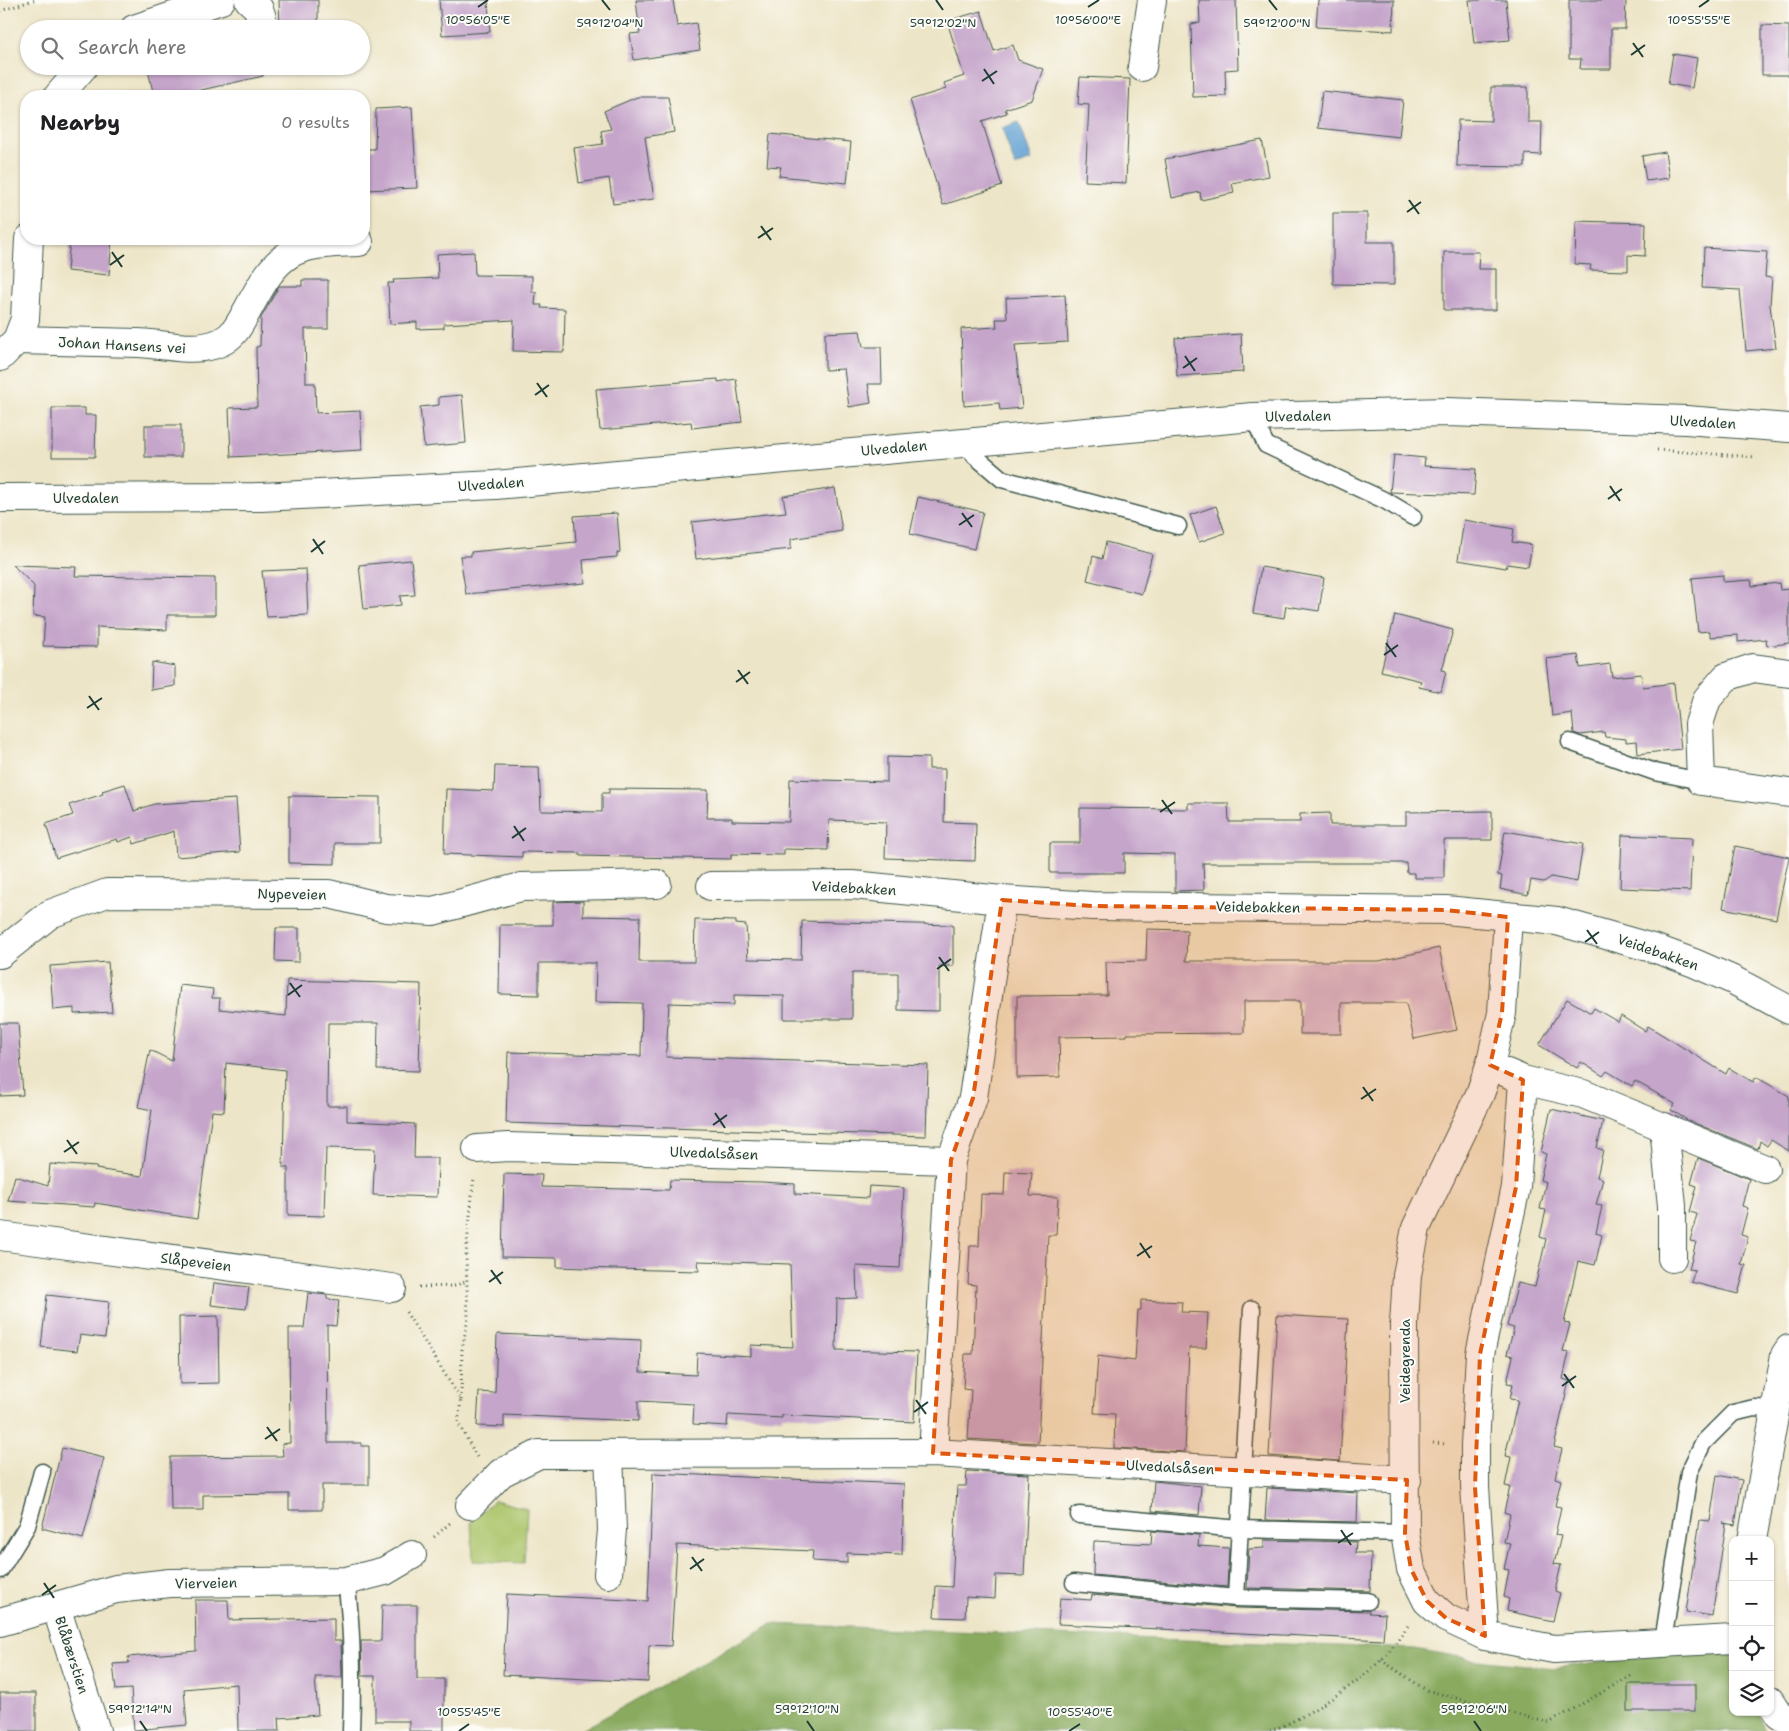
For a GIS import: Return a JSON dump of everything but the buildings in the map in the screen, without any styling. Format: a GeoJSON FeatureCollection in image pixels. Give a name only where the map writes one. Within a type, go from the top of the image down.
{"type":"FeatureCollection","features":[{"type":"Feature","properties":{"kind":"street"},"geometry":{"type":"LineString","coordinates":[[161,20],[221,0]]}},
{"type":"Feature","properties":{"kind":"street"},"geometry":{"type":"LineString","coordinates":[[249,0],[259,10],[262,18],[261,20]]}},
{"type":"Feature","properties":{"kind":"street"},"geometry":{"type":"LineString","coordinates":[[1142,67],[1152,0]]}},
{"type":"Feature","properties":{"kind":"street"},"geometry":{"type":"LineString","coordinates":[[63,90],[76,75]]}},
{"type":"Feature","properties":{"kind":"street","name":"Johan Hansens vei"},"geometry":{"type":"LineString","coordinates":[[8,349],[24,319],[30,245]]}},
{"type":"Feature","properties":{"kind":"street","name":"Johan Hansens vei"},"geometry":{"type":"LineString","coordinates":[[8,349],[141,343],[197,349],[219,343],[234,334],[272,267],[295,250],[311,245]]}},
{"type":"Feature","properties":{"kind":"street","name":"Ulvedalen"},"geometry":{"type":"LineString","coordinates":[[0,498],[261,497],[495,485],[1252,417],[1447,412],[1686,420],[1789,428]]}},
{"type":"Feature","properties":{"kind":"street"},"geometry":{"type":"LineString","coordinates":[[1789,673],[1753,668],[1726,677],[1707,699],[1699,724],[1701,781],[1789,793]]}},
{"type":"Feature","properties":{"kind":"street","name":"Nypeveien"},"geometry":{"type":"LineString","coordinates":[[0,954],[50,914],[107,893],[329,894],[386,908],[433,911],[521,887],[657,884]]}},
{"type":"Feature","properties":{"kind":"street","name":"Veidebakken"},"geometry":{"type":"LineString","coordinates":[[711,886],[853,885],[1002,900],[1092,906],[1446,910],[1557,921],[1659,950],[1733,980],[1789,1010]]}},
{"type":"Feature","properties":{"kind":"street"},"geometry":{"type":"LineString","coordinates":[[933,1453],[951,1160],[973,1098],[1002,900]]}},
{"type":"Feature","properties":{"kind":"street","name":"Veidegrenda"},"geometry":{"type":"LineString","coordinates":[[1508,917],[1502,1013],[1490,1065],[1480,1094],[1416,1228],[1407,1275],[1404,1324],[1407,1480],[1406,1533],[1411,1569],[1428,1601],[1446,1618],[1485,1636],[1554,1649],[1729,1639]]}},
{"type":"Feature","properties":{"kind":"street"},"geometry":{"type":"LineString","coordinates":[[1490,1065],[1523,1080],[1583,1094],[1765,1169]]}},
{"type":"Feature","properties":{"kind":"street"},"geometry":{"type":"LineString","coordinates":[[1485,1636],[1475,1487],[1475,1445],[1480,1354],[1516,1187],[1523,1080]]}},
{"type":"Feature","properties":{"kind":"street"},"geometry":{"type":"LineString","coordinates":[[1664,1127],[1672,1206],[1672,1258]]}},
{"type":"Feature","properties":{"kind":"street","name":"Ulvedalsåsen"},"geometry":{"type":"LineString","coordinates":[[477,1149],[508,1147],[951,1160]]}},
{"type":"Feature","properties":{"kind":"street","name":"Slåpeveien"},"geometry":{"type":"LineString","coordinates":[[0,1236],[392,1288]]}},
{"type":"Feature","properties":{"kind":"street"},"geometry":{"type":"LineString","coordinates":[[1753,1536],[1785,1355],[1789,1349]]}},
{"type":"Feature","properties":{"kind":"street","name":"Ulvedalsåsen"},"geometry":{"type":"LineString","coordinates":[[470,1505],[501,1473],[539,1454],[933,1453],[1407,1480]]}},
{"type":"Feature","properties":{"kind":"street"},"geometry":{"type":"LineString","coordinates":[[608,1574],[612,1530],[609,1454]]}},
{"type":"Feature","properties":{"kind":"street","name":"Vierveien"},"geometry":{"type":"LineString","coordinates":[[0,1622],[116,1589],[170,1583],[346,1581],[385,1571],[412,1555]]}},
{"type":"Feature","properties":{"kind":"street","name":"Blåbærstien"},"geometry":{"type":"LineString","coordinates":[[56,1607],[96,1731]]}},
{"type":"Feature","properties":{"kind":"street"},"geometry":{"type":"LineString","coordinates":[[1774,1707],[1779,1715],[1789,1720]]}},
{"type":"Feature","properties":{"kind":"lane"},"geometry":{"type":"LineString","coordinates":[[1252,417],[1266,445],[1312,468],[1364,490],[1413,517]]}},
{"type":"Feature","properties":{"kind":"lane"},"geometry":{"type":"LineString","coordinates":[[964,442],[981,462],[1002,479],[1079,502],[1178,526]]}},
{"type":"Feature","properties":{"kind":"lane"},"geometry":{"type":"LineString","coordinates":[[1570,742],[1655,772],[1701,781]]}},
{"type":"Feature","properties":{"kind":"lane"},"geometry":{"type":"LineString","coordinates":[[1236,1598],[1252,1308]]}},
{"type":"Feature","properties":{"kind":"lane"},"geometry":{"type":"LineString","coordinates":[[1663,1642],[1689,1472],[1704,1443],[1733,1413],[1754,1408],[1775,1409]]}},
{"type":"Feature","properties":{"kind":"lane"},"geometry":{"type":"LineString","coordinates":[[0,1570],[27,1526],[42,1472]]}},
{"type":"Feature","properties":{"kind":"lane"},"geometry":{"type":"LineString","coordinates":[[1079,1515],[1240,1529],[1406,1533]]}},
{"type":"Feature","properties":{"kind":"lane"},"geometry":{"type":"LineString","coordinates":[[346,1581],[351,1612],[353,1664],[351,1731]]}},
{"type":"Feature","properties":{"kind":"lane"},"geometry":{"type":"LineString","coordinates":[[1074,1583],[1236,1598],[1368,1601]]}},
{"type":"Feature","properties":{"kind":"path"},"geometry":{"type":"LineString","coordinates":[[0,11],[34,0]]}},
{"type":"Feature","properties":{"kind":"path"},"geometry":{"type":"LineString","coordinates":[[477,1149],[466,1254],[468,1318],[462,1350],[461,1400],[458,1423],[476,1456],[497,1478]]}},
{"type":"Feature","properties":{"kind":"path"},"geometry":{"type":"LineString","coordinates":[[461,1400],[392,1288],[454,1286],[467,1281]]}},
{"type":"Feature","properties":{"kind":"path"},"geometry":{"type":"LineString","coordinates":[[1406,1443],[1475,1445]]}},
{"type":"Feature","properties":{"kind":"path"},"geometry":{"type":"LineString","coordinates":[[412,1555],[470,1505]]}},
{"type":"Feature","properties":{"kind":"path"},"geometry":{"type":"LineString","coordinates":[[1270,1731],[1293,1723],[1342,1690],[1381,1660],[1428,1601]]}},
{"type":"Feature","properties":{"kind":"path"},"geometry":{"type":"LineString","coordinates":[[1381,1660],[1426,1690],[1549,1723],[1633,1674]]}},
{"type":"Feature","properties":{"kind":"highlighted area"},"geometry":{"type":"Polygon","coordinates":[[[1002,900],[1092,906],[1446,910],[1508,917],[1502,1013],[1490,1065],[1523,1080],[1516,1187],[1480,1354],[1475,1487],[1485,1636],[1446,1618],[1427,1601],[1411,1569],[1405,1533],[1407,1480],[933,1453],[951,1160],[973,1098],[1002,900]]]}},
{"type":"Feature","properties":{"kind":"green space"},"geometry":{"type":"Polygon","coordinates":[[[495,1500],[527,1509],[524,1563],[473,1561],[471,1521],[495,1500]]]}},
{"type":"Feature","properties":{"kind":"green space"},"geometry":{"type":"Polygon","coordinates":[[[771,1624],[1415,1649],[1477,1660],[1554,1668],[1727,1644],[1729,1648],[1729,1716],[1760,1716],[1766,1731],[580,1731],[771,1624]]]}},
{"type":"Feature","properties":{"kind":"water"},"geometry":{"type":"Polygon","coordinates":[[[1019,122],[1032,160],[1015,166],[1002,128],[1019,122]]]}}]}
